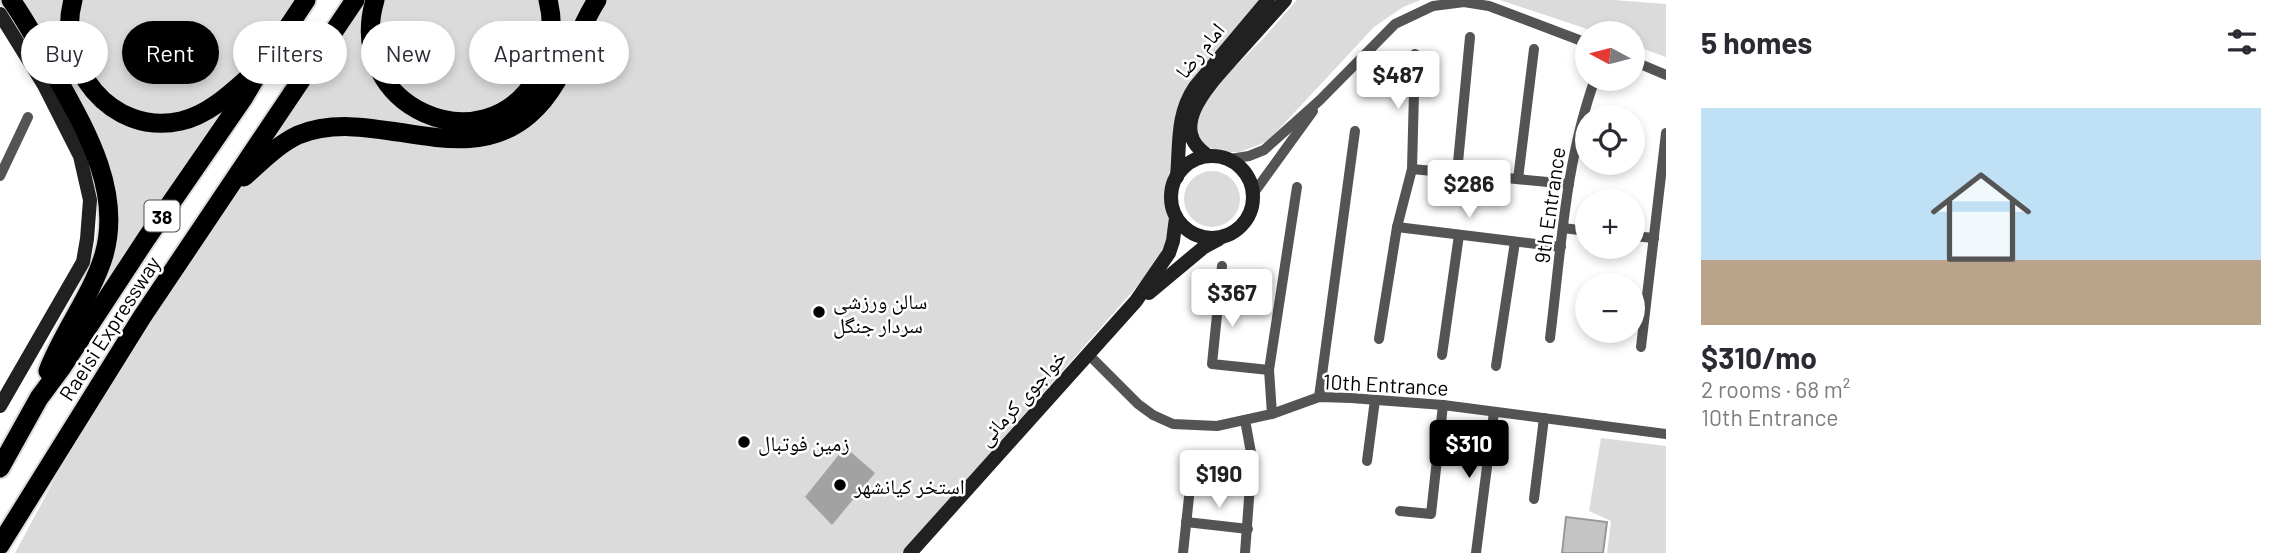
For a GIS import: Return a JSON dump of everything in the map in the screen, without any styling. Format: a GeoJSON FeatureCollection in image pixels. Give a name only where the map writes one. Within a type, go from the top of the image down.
{"type":"FeatureCollection","features":[{"type":"Feature","properties":{"kind":"highway"},"geometry":{"type":"LineString","coordinates":[[11,0],[34,36],[92,147],[102,173],[109,215],[104,253],[96,278],[53,358],[38,398]]}},
{"type":"Feature","properties":{"kind":"highway"},"geometry":{"type":"LineString","coordinates":[[73,0],[68,38],[78,68],[86,83],[100,97],[135,118],[166,123],[190,119],[205,112],[242,84]]}},
{"type":"Feature","properties":{"kind":"highway","name":"Raeisi Expressway"},"geometry":{"type":"LineString","coordinates":[[292,21],[306,0]]}},
{"type":"Feature","properties":{"kind":"highway","name":"Raeisi Expressway"},"geometry":{"type":"LineString","coordinates":[[0,545],[142,317],[355,0]]}},
{"type":"Feature","properties":{"kind":"highway"},"geometry":{"type":"LineString","coordinates":[[375,0],[369,27],[370,44],[380,74],[391,90],[415,109],[438,118],[459,120],[489,117],[498,113],[523,96],[534,83],[549,52],[551,23],[548,0]]}},
{"type":"Feature","properties":{"kind":"highway"},"geometry":{"type":"LineString","coordinates":[[230,189],[275,149],[298,135],[313,131],[356,127],[456,139],[489,135],[516,124],[538,106],[562,73],[597,0]]}},
{"type":"Feature","properties":{"kind":"highway","name":"Raeisi Expressway"},"geometry":{"type":"LineString","coordinates":[[0,468],[38,398],[62,368],[252,84]]}},
{"type":"Feature","properties":{"kind":"main road","name":"امام رضا"},"geometry":{"type":"LineString","coordinates":[[1177,177],[1179,125],[1185,102],[1268,0]]}},
{"type":"Feature","properties":{"kind":"main road","name":"امام رضا"},"geometry":{"type":"LineString","coordinates":[[1207,155],[1197,147],[1191,136],[1194,108],[1207,88],[1285,0]]}},
{"type":"Feature","properties":{"kind":"main road"},"geometry":{"type":"LineString","coordinates":[[0,14],[44,85],[80,156],[90,200],[83,262],[0,405]]}},
{"type":"Feature","properties":{"kind":"main road"},"geometry":{"type":"LineString","coordinates":[[1207,155],[1230,159],[1240,165],[1247,174],[1253,194],[1248,218],[1241,226],[1204,247],[1136,302],[1169,253],[1173,242],[1176,217],[1171,194],[1177,177],[1188,163],[1207,155]]}},
{"type":"Feature","properties":{"kind":"main road"},"geometry":{"type":"LineString","coordinates":[[1176,217],[1191,232],[1201,236],[1222,237]]}},
{"type":"Feature","properties":{"kind":"main road","name":"خواجوی کرمانی"},"geometry":{"type":"LineString","coordinates":[[910,553],[1136,302]]}},
{"type":"Feature","properties":{"kind":"street"},"geometry":{"type":"LineString","coordinates":[[1230,159],[1264,150],[1320,100],[1395,24],[1433,6],[1464,2],[1489,6],[1575,38]]}},
{"type":"Feature","properties":{"kind":"street"},"geometry":{"type":"LineString","coordinates":[[1457,173],[1471,37]]}},
{"type":"Feature","properties":{"kind":"street"},"geometry":{"type":"LineString","coordinates":[[1518,179],[1534,49]]}},
{"type":"Feature","properties":{"kind":"street"},"geometry":{"type":"LineString","coordinates":[[1379,339],[1397,227],[1412,169],[1416,54]]}},
{"type":"Feature","properties":{"kind":"street"},"geometry":{"type":"LineString","coordinates":[[1645,66],[1666,75]]}},
{"type":"Feature","properties":{"kind":"street","name":"9th Entrance"},"geometry":{"type":"LineString","coordinates":[[1550,338],[1569,184],[1582,115],[1591,91]]}},
{"type":"Feature","properties":{"kind":"street"},"geometry":{"type":"LineString","coordinates":[[1253,194],[1320,100]]}},
{"type":"Feature","properties":{"kind":"street"},"geometry":{"type":"LineString","coordinates":[[0,176],[28,117]]}},
{"type":"Feature","properties":{"kind":"street"},"geometry":{"type":"LineString","coordinates":[[1319,397],[1355,131]]}},
{"type":"Feature","properties":{"kind":"street"},"geometry":{"type":"LineString","coordinates":[[1642,347],[1666,133]]}},
{"type":"Feature","properties":{"kind":"street"},"geometry":{"type":"LineString","coordinates":[[1412,169],[1569,184]]}},
{"type":"Feature","properties":{"kind":"street"},"geometry":{"type":"LineString","coordinates":[[1272,414],[1269,370],[1297,187]]}},
{"type":"Feature","properties":{"kind":"street"},"geometry":{"type":"LineString","coordinates":[[1397,227],[1561,247]]}},
{"type":"Feature","properties":{"kind":"street"},"geometry":{"type":"LineString","coordinates":[[1563,228],[1575,230]]}},
{"type":"Feature","properties":{"kind":"street"},"geometry":{"type":"LineString","coordinates":[[1442,355],[1459,235]]}},
{"type":"Feature","properties":{"kind":"street"},"geometry":{"type":"LineString","coordinates":[[1645,237],[1654,238]]}},
{"type":"Feature","properties":{"kind":"street"},"geometry":{"type":"LineString","coordinates":[[1496,366],[1515,242]]}},
{"type":"Feature","properties":{"kind":"street"},"geometry":{"type":"LineString","coordinates":[[1222,266],[1212,364],[1269,370]]}},
{"type":"Feature","properties":{"kind":"street","name":"10th Entrance"},"geometry":{"type":"LineString","coordinates":[[1088,354],[1153,415],[1173,424],[1217,426],[1272,414],[1319,397],[1443,405],[1666,434]]}},
{"type":"Feature","properties":{"kind":"street"},"geometry":{"type":"LineString","coordinates":[[1367,461],[1376,400]]}},
{"type":"Feature","properties":{"kind":"street"},"geometry":{"type":"LineString","coordinates":[[1400,511],[1432,514],[1443,405]]}},
{"type":"Feature","properties":{"kind":"street"},"geometry":{"type":"LineString","coordinates":[[1476,553],[1494,412]]}},
{"type":"Feature","properties":{"kind":"street"},"geometry":{"type":"LineString","coordinates":[[1534,499],[1544,418]]}},
{"type":"Feature","properties":{"kind":"street"},"geometry":{"type":"LineString","coordinates":[[1245,420],[1252,458],[1245,553]]}},
{"type":"Feature","properties":{"kind":"street"},"geometry":{"type":"LineString","coordinates":[[1183,553],[1189,497]]}},
{"type":"Feature","properties":{"kind":"street"},"geometry":{"type":"LineString","coordinates":[[1186,522],[1248,529]]}},
{"type":"Feature","properties":{"kind":"shaded area"},"geometry":{"type":"Polygon","coordinates":[[[20,0],[67,0],[66,21],[30,21],[20,0]]]}},
{"type":"Feature","properties":{"kind":"shaded area"},"geometry":{"type":"Polygon","coordinates":[[[78,0],[293,0],[278,21],[233,21],[234,84],[215,101],[159,118],[113,102],[98,84],[108,84],[108,21],[76,21],[78,0]]]}},
{"type":"Feature","properties":{"kind":"shaded area"},"geometry":{"type":"Polygon","coordinates":[[[363,0],[371,0],[370,21],[361,21],[361,84],[396,84],[443,125],[523,103],[529,84],[549,84],[545,91],[485,132],[374,124],[262,154],[308,84],[347,84],[347,24],[363,0]]]}},
{"type":"Feature","properties":{"kind":"shaded area"},"geometry":{"type":"Polygon","coordinates":[[[379,0],[543,0],[548,21],[469,21],[469,84],[522,84],[502,105],[460,116],[415,103],[400,84],[455,84],[455,21],[379,21],[379,0]]]}},
{"type":"Feature","properties":{"kind":"shaded area"},"geometry":{"type":"Polygon","coordinates":[[[553,0],[593,0],[582,21],[547,21],[553,0]]]}},
{"type":"Feature","properties":{"kind":"shaded area"},"geometry":{"type":"Polygon","coordinates":[[[603,0],[1263,0],[1215,57],[1165,190],[1168,234],[1147,275],[902,553],[15,553],[68,454],[242,187],[258,170],[307,138],[516,130],[547,84],[629,84],[629,21],[589,21],[603,0]]]}},
{"type":"Feature","properties":{"kind":"shaded area"},"geometry":{"type":"Polygon","coordinates":[[[1297,0],[1421,0],[1403,7],[1374,27],[1268,141],[1240,152],[1222,152],[1205,146],[1196,130],[1199,111],[1214,87],[1262,40],[1297,0]]]}},
{"type":"Feature","properties":{"kind":"shaded area"},"geometry":{"type":"Polygon","coordinates":[[[1500,0],[1614,0],[1666,4],[1666,57],[1645,49],[1645,21],[1575,21],[1575,25],[1500,0]]]}},
{"type":"Feature","properties":{"kind":"shaded area"},"geometry":{"type":"Polygon","coordinates":[[[59,84],[98,84],[138,126],[238,94],[74,338],[118,212],[59,84]]]}},
{"type":"Feature","properties":{"kind":"shaded area"},"geometry":{"type":"Polygon","coordinates":[[[1212,171],[1223,173],[1232,179],[1238,188],[1238,210],[1232,219],[1223,225],[1212,227],[1201,225],[1192,219],[1186,210],[1184,199],[1186,188],[1192,179],[1201,173],[1212,171]]]}},
{"type":"Feature","properties":{"kind":"shaded area"},"geometry":{"type":"Polygon","coordinates":[[[1601,438],[1666,446],[1666,553],[1607,553],[1611,521],[1589,511],[1601,438]]]}},
{"type":"Feature","properties":{"kind":"shaded area","name":"استخر کیانشهر"},"geometry":{"type":"Polygon","coordinates":[[[845,447],[875,473],[832,525],[805,497],[845,447]]]}},
{"type":"Feature","properties":{"kind":"building"},"geometry":{"type":"Polygon","coordinates":[[[1566,517],[1607,522],[1603,553],[1562,553],[1566,517]]]}},
{"type":"Feature","properties":{"kind":"place","name":"سالن ورزشی سردار جنگل"},"geometry":{"type":"Point","coordinates":[819,312]}},
{"type":"Feature","properties":{"kind":"place","name":"زمین فوتبال"},"geometry":{"type":"Point","coordinates":[744,442]}},
{"type":"Feature","properties":{"kind":"place","name":"استخر کیانشهر"},"geometry":{"type":"Point","coordinates":[840,485]}}]}
